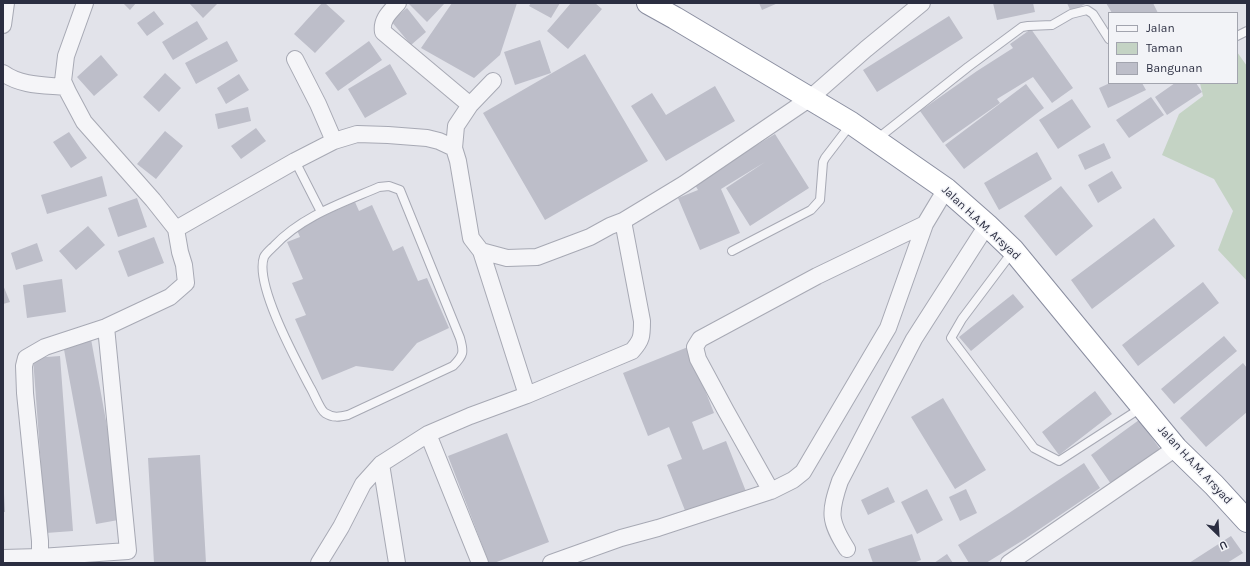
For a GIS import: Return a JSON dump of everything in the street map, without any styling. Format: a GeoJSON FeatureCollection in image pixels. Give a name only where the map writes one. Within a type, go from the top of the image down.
{"type":"FeatureCollection","features":[{"type":"Feature","properties":{"kind":"highway","name":"Jalan H.A.M. Arsyad"},"geometry":{"type":"LineString","coordinates":[[648,3],[851,123],[946,189],[1013,250],[1176,448],[1214,485],[1247,521]]}},
{"type":"Feature","properties":{"kind":"street"},"geometry":{"type":"LineString","coordinates":[[3,25],[6,3]]}},
{"type":"Feature","properties":{"kind":"street"},"geometry":{"type":"LineString","coordinates":[[40,557],[40,541],[25,393],[24,366],[26,358],[45,347],[106,327],[170,297],[186,283],[184,265],[176,229],[153,200],[84,122],[63,81],[66,56],[85,3]]}},
{"type":"Feature","properties":{"kind":"street"},"geometry":{"type":"LineString","coordinates":[[398,3],[384,19],[382,26],[383,32],[470,105]]}},
{"type":"Feature","properties":{"kind":"street"},"geometry":{"type":"LineString","coordinates":[[481,250],[507,258],[537,257],[590,237],[623,221],[684,184],[809,99],[866,49],[922,3]]}},
{"type":"Feature","properties":{"kind":"street"},"geometry":{"type":"LineString","coordinates":[[295,60],[318,104],[334,141]]}},
{"type":"Feature","properties":{"kind":"street"},"geometry":{"type":"LineString","coordinates":[[3,73],[10,78],[30,84],[66,87]]}},
{"type":"Feature","properties":{"kind":"street"},"geometry":{"type":"LineString","coordinates":[[493,81],[470,105],[456,126],[454,148],[458,161],[472,238],[481,250],[526,395]]}},
{"type":"Feature","properties":{"kind":"street"},"geometry":{"type":"LineString","coordinates":[[176,229],[295,161],[334,141],[357,134],[388,135],[439,141],[454,148]]}},
{"type":"Feature","properties":{"kind":"street"},"geometry":{"type":"LineString","coordinates":[[551,563],[621,538],[658,528],[771,491],[793,480],[803,472],[888,328],[925,224],[946,189]]}},
{"type":"Feature","properties":{"kind":"street"},"geometry":{"type":"LineString","coordinates":[[319,563],[341,528],[363,484],[381,464],[428,434],[632,351],[639,344],[642,336],[642,321],[623,221]]}},
{"type":"Feature","properties":{"kind":"street"},"geometry":{"type":"LineString","coordinates":[[771,491],[698,359],[695,347],[700,339],[790,290],[925,224]]}},
{"type":"Feature","properties":{"kind":"street"},"geometry":{"type":"LineString","coordinates":[[847,550],[836,532],[832,516],[834,500],[840,481],[914,339],[987,225]]}},
{"type":"Feature","properties":{"kind":"street"},"geometry":{"type":"LineString","coordinates":[[3,558],[128,551],[106,327]]}},
{"type":"Feature","properties":{"kind":"street"},"geometry":{"type":"LineString","coordinates":[[428,434],[480,563]]}},
{"type":"Feature","properties":{"kind":"street"},"geometry":{"type":"LineString","coordinates":[[1009,563],[1176,448]]}},
{"type":"Feature","properties":{"kind":"street"},"geometry":{"type":"LineString","coordinates":[[381,464],[397,563]]}},
{"type":"Feature","properties":{"kind":"lane"},"geometry":{"type":"LineString","coordinates":[[876,140],[968,67],[1022,27],[1052,25],[1071,14],[1087,10],[1093,14],[1108,37]]}},
{"type":"Feature","properties":{"kind":"lane"},"geometry":{"type":"LineString","coordinates":[[1238,35],[1247,30]]}},
{"type":"Feature","properties":{"kind":"lane"},"geometry":{"type":"LineString","coordinates":[[732,251],[817,205],[820,200],[823,162],[851,123]]}},
{"type":"Feature","properties":{"kind":"lane"},"geometry":{"type":"LineString","coordinates":[[295,161],[321,212]]}},
{"type":"Feature","properties":{"kind":"lane"},"geometry":{"type":"LineString","coordinates":[[389,186],[400,190],[463,348],[462,357],[453,366],[348,415],[334,418],[324,412],[291,350],[274,311],[262,268],[264,256],[285,234],[321,212],[379,187],[389,186]]}},
{"type":"Feature","properties":{"kind":"lane"},"geometry":{"type":"LineString","coordinates":[[1013,250],[962,319],[951,338],[1034,448],[1059,461],[1143,407]]}},
{"type":"Feature","properties":{"kind":"green space"},"geometry":{"type":"Polygon","coordinates":[[[1238,53],[1247,66],[1247,281],[1218,250],[1233,211],[1214,179],[1162,155],[1179,114],[1203,96],[1200,84],[1238,84],[1238,53]]]}},
{"type":"Feature","properties":{"kind":"building"},"geometry":{"type":"Polygon","coordinates":[[[123,3],[136,3],[130,10],[123,3]]]}},
{"type":"Feature","properties":{"kind":"building"},"geometry":{"type":"Polygon","coordinates":[[[189,3],[218,3],[203,18],[189,3]]]}},
{"type":"Feature","properties":{"kind":"building"},"geometry":{"type":"Polygon","coordinates":[[[322,3],[325,3],[345,21],[315,53],[294,34],[322,3]]]}},
{"type":"Feature","properties":{"kind":"building"},"geometry":{"type":"Polygon","coordinates":[[[408,3],[445,3],[427,22],[408,3]]]}},
{"type":"Feature","properties":{"kind":"building"},"geometry":{"type":"Polygon","coordinates":[[[452,3],[517,3],[500,55],[474,78],[421,48],[452,3]]]}},
{"type":"Feature","properties":{"kind":"building"},"geometry":{"type":"Polygon","coordinates":[[[531,3],[560,3],[551,18],[529,6],[531,3]]]}},
{"type":"Feature","properties":{"kind":"building"},"geometry":{"type":"Polygon","coordinates":[[[571,3],[595,3],[602,9],[568,49],[547,31],[571,3]]]}},
{"type":"Feature","properties":{"kind":"building"},"geometry":{"type":"Polygon","coordinates":[[[759,3],[778,3],[762,10],[759,3]]]}},
{"type":"Feature","properties":{"kind":"building"},"geometry":{"type":"Polygon","coordinates":[[[993,3],[1033,3],[1035,12],[997,20],[993,3]]]}},
{"type":"Feature","properties":{"kind":"building"},"geometry":{"type":"Polygon","coordinates":[[[1067,3],[1087,3],[1071,12],[1067,3]]]}},
{"type":"Feature","properties":{"kind":"building"},"geometry":{"type":"Polygon","coordinates":[[[1106,3],[1153,3],[1158,12],[1111,12],[1106,3]]]}},
{"type":"Feature","properties":{"kind":"building"},"geometry":{"type":"Polygon","coordinates":[[[407,8],[426,32],[411,45],[391,21],[407,8]]]}},
{"type":"Feature","properties":{"kind":"building"},"geometry":{"type":"Polygon","coordinates":[[[154,11],[164,24],[147,36],[137,23],[154,11]]]}},
{"type":"Feature","properties":{"kind":"building"},"geometry":{"type":"Polygon","coordinates":[[[949,16],[963,38],[877,92],[863,70],[949,16]]]}},
{"type":"Feature","properties":{"kind":"building"},"geometry":{"type":"Polygon","coordinates":[[[197,21],[208,39],[173,60],[162,42],[197,21]]]}},
{"type":"Feature","properties":{"kind":"building"},"geometry":{"type":"Polygon","coordinates":[[[1031,29],[1073,88],[1052,103],[1033,77],[997,99],[1000,103],[943,143],[920,111],[1013,48],[1010,44],[1031,29]]]}},
{"type":"Feature","properties":{"kind":"building"},"geometry":{"type":"Polygon","coordinates":[[[540,40],[551,73],[515,85],[504,52],[540,40]]]}},
{"type":"Feature","properties":{"kind":"building"},"geometry":{"type":"Polygon","coordinates":[[[227,41],[238,61],[196,84],[185,63],[227,41]]]}},
{"type":"Feature","properties":{"kind":"building"},"geometry":{"type":"Polygon","coordinates":[[[369,41],[382,60],[338,91],[325,73],[369,41]]]}},
{"type":"Feature","properties":{"kind":"building"},"geometry":{"type":"Polygon","coordinates":[[[585,54],[648,161],[545,220],[483,113],[585,54]]]}},
{"type":"Feature","properties":{"kind":"building"},"geometry":{"type":"Polygon","coordinates":[[[101,55],[118,75],[94,96],[77,77],[101,55]]]}},
{"type":"Feature","properties":{"kind":"building"},"geometry":{"type":"Polygon","coordinates":[[[390,64],[407,94],[365,118],[348,89],[390,64]]]}},
{"type":"Feature","properties":{"kind":"building"},"geometry":{"type":"Polygon","coordinates":[[[165,73],[181,88],[159,112],[143,97],[165,73]]]}},
{"type":"Feature","properties":{"kind":"building"},"geometry":{"type":"Polygon","coordinates":[[[239,74],[249,90],[226,104],[217,88],[239,74]]]}},
{"type":"Feature","properties":{"kind":"building"},"geometry":{"type":"Polygon","coordinates":[[[1026,84],[1044,108],[964,169],[945,145],[1026,84]]]}},
{"type":"Feature","properties":{"kind":"building"},"geometry":{"type":"Polygon","coordinates":[[[1108,84],[1143,84],[1146,90],[1108,108],[1099,88],[1108,84]]]}},
{"type":"Feature","properties":{"kind":"building"},"geometry":{"type":"Polygon","coordinates":[[[1174,84],[1197,84],[1202,92],[1167,115],[1155,97],[1174,84]]]}},
{"type":"Feature","properties":{"kind":"building"},"geometry":{"type":"Polygon","coordinates":[[[715,86],[735,121],[666,161],[631,106],[652,93],[666,115],[715,86]]]}},
{"type":"Feature","properties":{"kind":"building"},"geometry":{"type":"Polygon","coordinates":[[[1151,97],[1164,115],[1129,138],[1116,120],[1151,97]]]}},
{"type":"Feature","properties":{"kind":"building"},"geometry":{"type":"Polygon","coordinates":[[[1072,99],[1091,127],[1058,149],[1039,120],[1072,99]]]}},
{"type":"Feature","properties":{"kind":"building"},"geometry":{"type":"Polygon","coordinates":[[[248,107],[251,121],[218,129],[215,114],[248,107]]]}},
{"type":"Feature","properties":{"kind":"building"},"geometry":{"type":"Polygon","coordinates":[[[256,128],[266,141],[241,159],[231,146],[256,128]]]}},
{"type":"Feature","properties":{"kind":"building"},"geometry":{"type":"Polygon","coordinates":[[[165,131],[183,146],[156,179],[137,164],[165,131]]]}},
{"type":"Feature","properties":{"kind":"building"},"geometry":{"type":"Polygon","coordinates":[[[69,132],[87,158],[71,168],[53,142],[69,132]]]}},
{"type":"Feature","properties":{"kind":"building"},"geometry":{"type":"Polygon","coordinates":[[[775,134],[809,188],[750,226],[726,188],[765,162],[721,189],[740,233],[700,250],[678,198],[698,190],[694,183],[775,134]]]}},
{"type":"Feature","properties":{"kind":"building"},"geometry":{"type":"Polygon","coordinates":[[[1104,143],[1111,158],[1085,170],[1078,155],[1104,143]]]}},
{"type":"Feature","properties":{"kind":"building"},"geometry":{"type":"Polygon","coordinates":[[[1037,152],[1052,179],[999,210],[984,183],[1037,152]]]}},
{"type":"Feature","properties":{"kind":"building"},"geometry":{"type":"Polygon","coordinates":[[[1112,171],[1122,188],[1098,203],[1088,185],[1112,171]]]}},
{"type":"Feature","properties":{"kind":"building"},"geometry":{"type":"Polygon","coordinates":[[[102,176],[107,196],[47,214],[41,195],[102,176]]]}},
{"type":"Feature","properties":{"kind":"building"},"geometry":{"type":"Polygon","coordinates":[[[1061,186],[1093,226],[1056,256],[1024,216],[1061,186]]]}},
{"type":"Feature","properties":{"kind":"building"},"geometry":{"type":"Polygon","coordinates":[[[137,198],[147,227],[118,237],[108,208],[137,198]]]}},
{"type":"Feature","properties":{"kind":"building"},"geometry":{"type":"Polygon","coordinates":[[[355,202],[359,211],[372,205],[393,251],[403,246],[418,281],[427,278],[449,328],[417,343],[393,371],[356,366],[322,380],[295,319],[306,315],[292,283],[303,279],[287,242],[300,237],[296,228],[355,202]]]}},
{"type":"Feature","properties":{"kind":"building"},"geometry":{"type":"Polygon","coordinates":[[[1154,218],[1175,246],[1092,309],[1071,280],[1154,218]]]}},
{"type":"Feature","properties":{"kind":"building"},"geometry":{"type":"Polygon","coordinates":[[[88,226],[105,245],[76,270],[59,251],[88,226]]]}},
{"type":"Feature","properties":{"kind":"building"},"geometry":{"type":"Polygon","coordinates":[[[154,237],[164,263],[128,277],[118,251],[154,237]]]}},
{"type":"Feature","properties":{"kind":"building"},"geometry":{"type":"Polygon","coordinates":[[[37,243],[43,261],[16,270],[11,253],[37,243]]]}},
{"type":"Feature","properties":{"kind":"building"},"geometry":{"type":"Polygon","coordinates":[[[62,279],[66,312],[27,318],[23,285],[62,279]]]}},
{"type":"Feature","properties":{"kind":"building"},"geometry":{"type":"Polygon","coordinates":[[[1203,282],[1219,303],[1138,366],[1122,345],[1203,282]]]}},
{"type":"Feature","properties":{"kind":"building"},"geometry":{"type":"Polygon","coordinates":[[[3,285],[10,302],[3,304],[3,285]]]}},
{"type":"Feature","properties":{"kind":"building"},"geometry":{"type":"Polygon","coordinates":[[[1013,294],[1024,307],[971,351],[959,337],[1013,294]]]}},
{"type":"Feature","properties":{"kind":"building"},"geometry":{"type":"Polygon","coordinates":[[[1224,336],[1237,351],[1174,404],[1161,389],[1224,336]]]}},
{"type":"Feature","properties":{"kind":"building"},"geometry":{"type":"Polygon","coordinates":[[[91,339],[124,519],[96,524],[63,344],[91,339]]]}},
{"type":"Feature","properties":{"kind":"building"},"geometry":{"type":"Polygon","coordinates":[[[688,347],[714,413],[692,422],[703,450],[726,441],[747,494],[688,518],[667,465],[682,459],[669,427],[648,436],[623,373],[688,347]]]}},
{"type":"Feature","properties":{"kind":"building"},"geometry":{"type":"Polygon","coordinates":[[[60,356],[73,531],[46,533],[33,358],[60,356]]]}},
{"type":"Feature","properties":{"kind":"building"},"geometry":{"type":"Polygon","coordinates":[[[1243,363],[1247,368],[1247,412],[1206,447],[1180,418],[1243,363]]]}},
{"type":"Feature","properties":{"kind":"building"},"geometry":{"type":"Polygon","coordinates":[[[1095,391],[1112,414],[1059,455],[1042,432],[1095,391]]]}},
{"type":"Feature","properties":{"kind":"building"},"geometry":{"type":"Polygon","coordinates":[[[943,398],[986,470],[955,489],[911,417],[943,398]]]}},
{"type":"Feature","properties":{"kind":"building"},"geometry":{"type":"Polygon","coordinates":[[[1139,420],[1160,449],[1111,484],[1091,455],[1139,420]]]}},
{"type":"Feature","properties":{"kind":"building"},"geometry":{"type":"Polygon","coordinates":[[[507,433],[549,542],[494,563],[489,563],[448,456],[507,433]]]}},
{"type":"Feature","properties":{"kind":"building"},"geometry":{"type":"Polygon","coordinates":[[[200,455],[206,563],[154,563],[148,458],[200,455]]]}},
{"type":"Feature","properties":{"kind":"building"},"geometry":{"type":"Polygon","coordinates":[[[1084,463],[1100,488],[1025,539],[986,563],[969,563],[958,545],[1084,463]]]}},
{"type":"Feature","properties":{"kind":"building"},"geometry":{"type":"Polygon","coordinates":[[[888,487],[895,502],[868,515],[861,500],[888,487]]]}},
{"type":"Feature","properties":{"kind":"building"},"geometry":{"type":"Polygon","coordinates":[[[927,489],[943,520],[917,534],[901,502],[927,489]]]}},
{"type":"Feature","properties":{"kind":"building"},"geometry":{"type":"Polygon","coordinates":[[[966,489],[977,513],[960,521],[949,497],[966,489]]]}},
{"type":"Feature","properties":{"kind":"building"},"geometry":{"type":"Polygon","coordinates":[[[4,494],[5,512],[3,512],[4,494]]]}},
{"type":"Feature","properties":{"kind":"building"},"geometry":{"type":"Polygon","coordinates":[[[912,534],[921,560],[913,563],[873,563],[868,549],[912,534]]]}},
{"type":"Feature","properties":{"kind":"building"},"geometry":{"type":"Polygon","coordinates":[[[1231,536],[1243,553],[1227,563],[1189,563],[1231,536]]]}},
{"type":"Feature","properties":{"kind":"building"},"geometry":{"type":"Polygon","coordinates":[[[947,554],[953,563],[934,563],[947,554]]]}}]}
